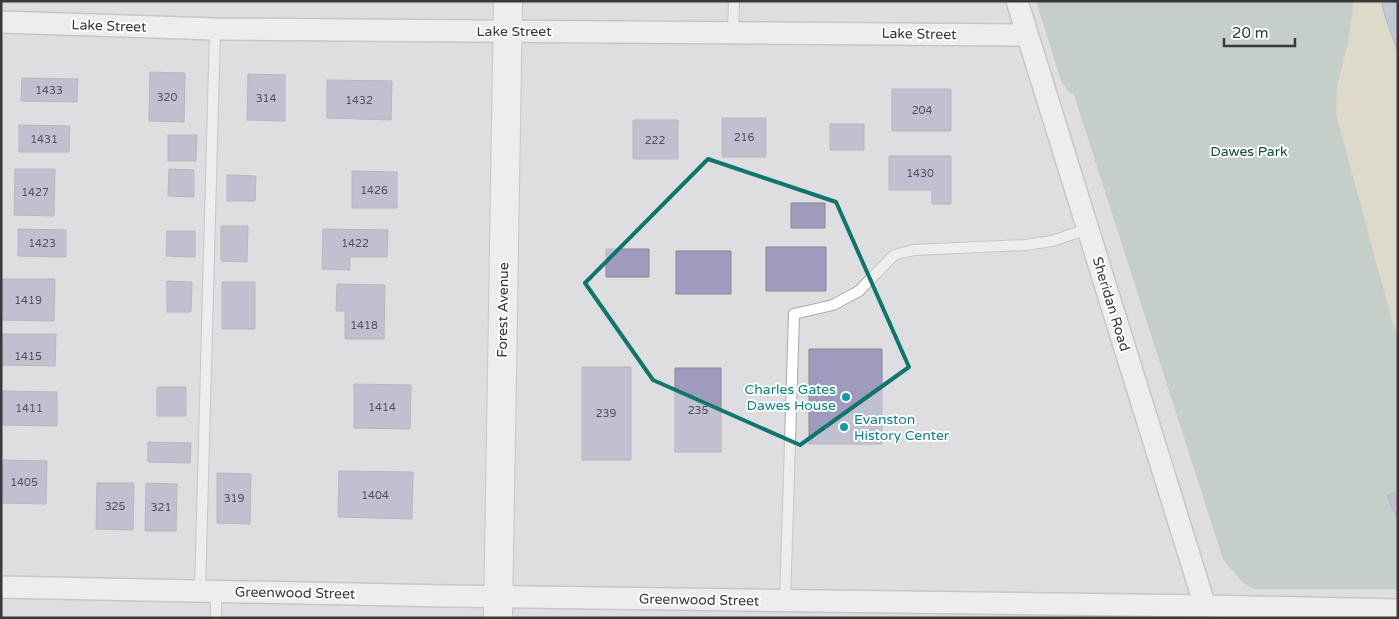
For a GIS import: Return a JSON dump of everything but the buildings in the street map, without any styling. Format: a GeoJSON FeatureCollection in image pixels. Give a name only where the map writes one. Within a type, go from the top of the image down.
{"type":"FeatureCollection","features":[{"type":"Feature","properties":{"kind":"main road","name":"Forest Avenue"},"geometry":{"type":"LineString","coordinates":[[498,608],[508,1]]}},
{"type":"Feature","properties":{"kind":"street","name":"Sheridan Road"},"geometry":{"type":"LineString","coordinates":[[1017,1],[1206,606]]}},
{"type":"Feature","properties":{"kind":"street","name":"Lake Street"},"geometry":{"type":"LineString","coordinates":[[1,22],[215,29],[1027,35]]}},
{"type":"Feature","properties":{"kind":"street","name":"Greenwood Street"},"geometry":{"type":"LineString","coordinates":[[1,587],[208,591],[498,608],[785,601],[1398,610]]}},
{"type":"Feature","properties":{"kind":"lane"},"geometry":{"type":"LineString","coordinates":[[733,32],[734,1]]}},
{"type":"Feature","properties":{"kind":"lane"},"geometry":{"type":"LineString","coordinates":[[215,29],[208,591],[216,618]]}},
{"type":"Feature","properties":{"kind":"lane"},"geometry":{"type":"LineString","coordinates":[[785,601],[794,314],[833,305],[860,290],[894,255],[914,250],[1025,245],[1052,241],[1088,229]]}},
{"type":"Feature","properties":{"kind":"highlighted area"},"geometry":{"type":"Polygon","coordinates":[[[708,159],[836,202],[909,367],[800,445],[653,380],[585,283],[708,159]]]}},
{"type":"Feature","properties":{"kind":"green space","name":"Dawes Park"},"geometry":{"type":"Polygon","coordinates":[[[1036,1],[1381,1],[1398,53],[1398,589],[1255,589],[1243,583],[1223,559],[1074,95],[1067,90],[1061,81],[1036,1]]]}},
{"type":"Feature","properties":{"kind":"sand"},"geometry":{"type":"Polygon","coordinates":[[[1352,1],[1381,1],[1398,53],[1398,334],[1393,324],[1336,114],[1337,87],[1348,43],[1353,7],[1352,1]]]}},
{"type":"Feature","properties":{"kind":"water"},"geometry":{"type":"Polygon","coordinates":[[[1381,1],[1398,1],[1398,53],[1385,16],[1381,1]]]}},
{"type":"Feature","properties":{"kind":"place","name":"Charles Gates Dawes House"},"geometry":{"type":"Point","coordinates":[846,397]}},
{"type":"Feature","properties":{"kind":"place","name":"Evanston History Center"},"geometry":{"type":"Point","coordinates":[844,427]}}]}
